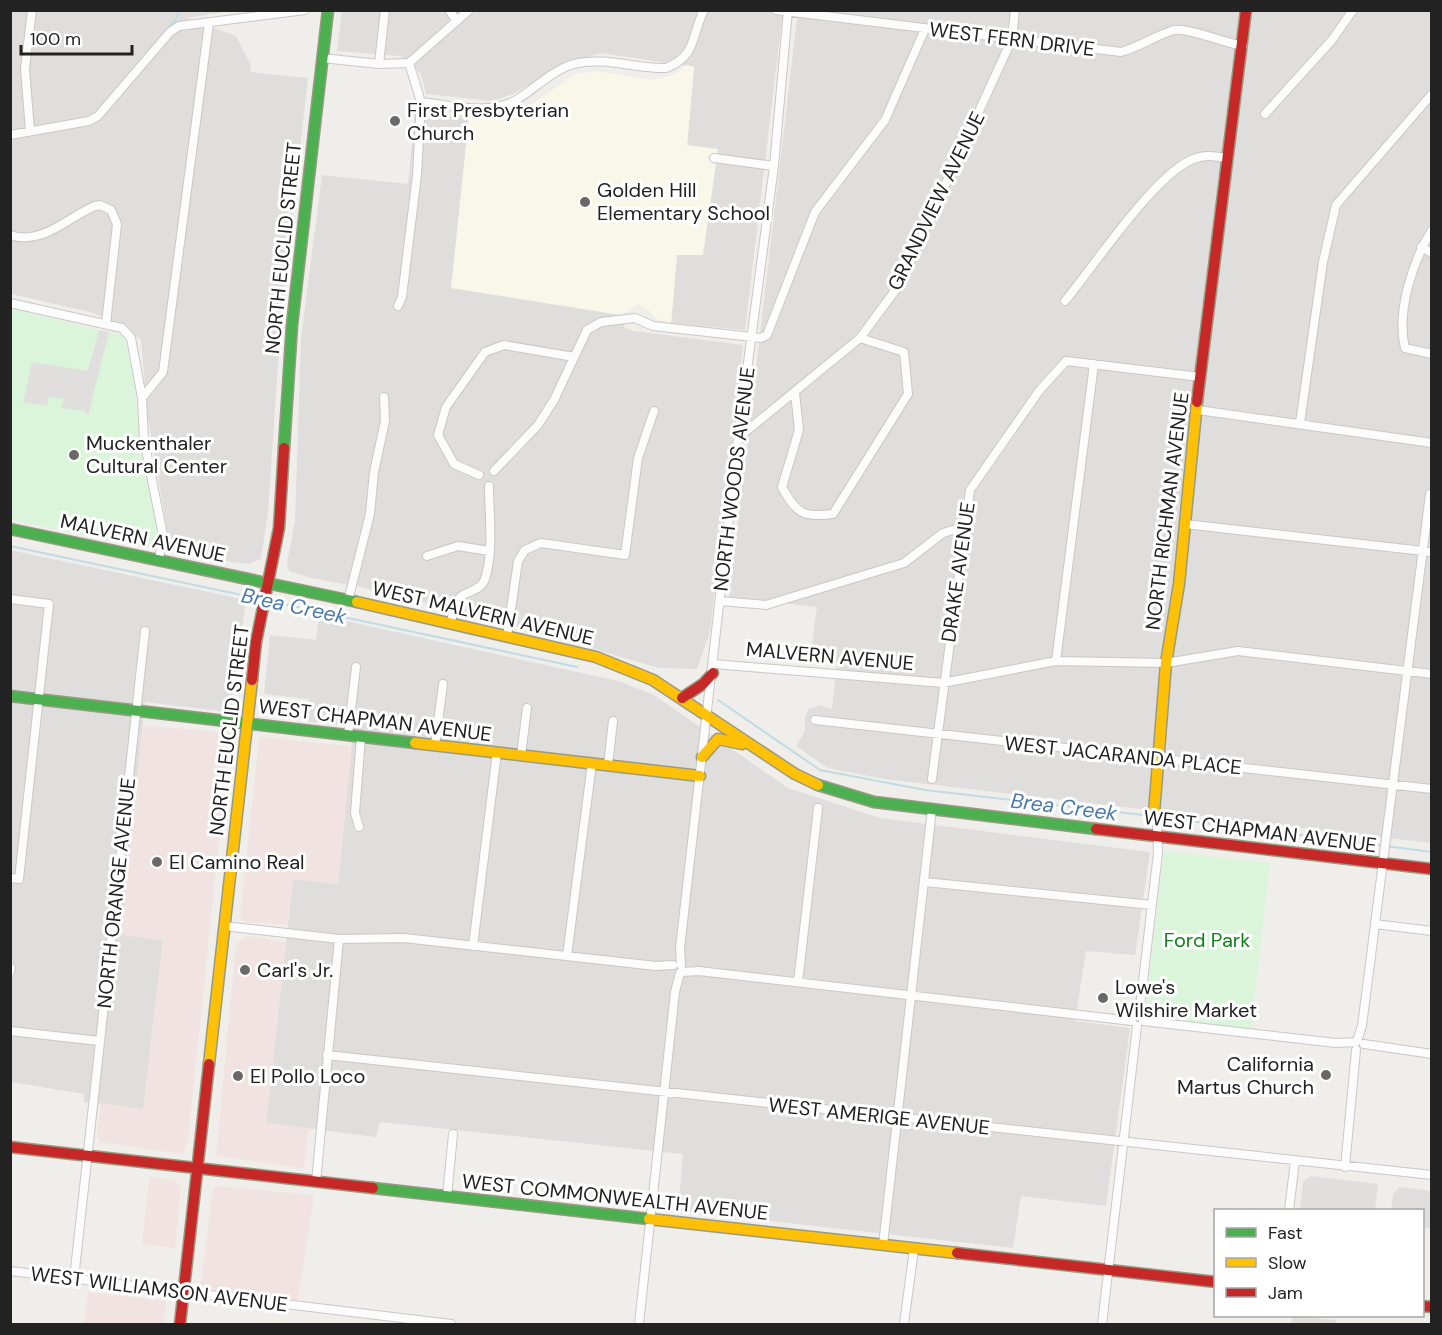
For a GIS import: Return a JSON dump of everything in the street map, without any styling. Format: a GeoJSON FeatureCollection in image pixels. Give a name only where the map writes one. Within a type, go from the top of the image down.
{"type":"FeatureCollection","features":[{"type":"Feature","properties":{"kind":"main road","name":"NORTH EUCLID STREET"},"geometry":{"type":"LineString","coordinates":[[180,1324],[247,723],[262,609],[279,528],[292,325],[328,10]]}},
{"type":"Feature","properties":{"kind":"main road","name":"NORTH RICHMAN AVENUE"},"geometry":{"type":"LineString","coordinates":[[1155,818],[1157,759],[1166,663],[1185,524],[1200,377],[1246,10]]}},
{"type":"Feature","properties":{"kind":"main road","name":"MALVERN AVENUE"},"geometry":{"type":"LineString","coordinates":[[10,529],[159,559],[267,588]]}},
{"type":"Feature","properties":{"kind":"main road","name":"WEST MALVERN AVENUE"},"geometry":{"type":"LineString","coordinates":[[267,588],[348,601],[578,651],[653,680],[682,698]]}},
{"type":"Feature","properties":{"kind":"main road"},"geometry":{"type":"LineString","coordinates":[[682,698],[703,684],[714,669]]}},
{"type":"Feature","properties":{"kind":"main road","name":"WEST CHAPMAN AVENUE"},"geometry":{"type":"LineString","coordinates":[[10,696],[700,776]]}},
{"type":"Feature","properties":{"kind":"main road","name":"WEST CHAPMAN AVENUE"},"geometry":{"type":"LineString","coordinates":[[682,698],[795,774],[828,789],[884,804],[1431,869]]}},
{"type":"Feature","properties":{"kind":"main road"},"geometry":{"type":"LineString","coordinates":[[702,757],[715,742],[723,739],[756,749]]}},
{"type":"Feature","properties":{"kind":"main road","name":"WEST COMMONWEALTH AVENUE"},"geometry":{"type":"LineString","coordinates":[[10,1147],[1214,1282]]}},
{"type":"Feature","properties":{"kind":"street"},"geometry":{"type":"LineString","coordinates":[[30,131],[25,69],[32,10]]}},
{"type":"Feature","properties":{"kind":"street"},"geometry":{"type":"LineString","coordinates":[[10,135],[89,121],[98,116],[170,32],[179,26],[305,10]]}},
{"type":"Feature","properties":{"kind":"street"},"geometry":{"type":"LineString","coordinates":[[379,64],[385,10]]}},
{"type":"Feature","properties":{"kind":"street"},"geometry":{"type":"LineString","coordinates":[[449,10],[458,21]]}},
{"type":"Feature","properties":{"kind":"street"},"geometry":{"type":"LineString","coordinates":[[322,58],[379,64],[409,63],[469,10]]}},
{"type":"Feature","properties":{"kind":"street"},"geometry":{"type":"LineString","coordinates":[[421,102],[482,108],[501,106],[514,102],[561,69],[575,64],[599,62],[666,68],[689,53],[704,10]]}},
{"type":"Feature","properties":{"kind":"street","name":"WEST FERN DRIVE"},"geometry":{"type":"LineString","coordinates":[[776,10],[1122,52],[1137,48],[1175,30],[1190,31],[1221,43],[1243,46]]}},
{"type":"Feature","properties":{"kind":"street","name":"GRANDVIEW AVENUE"},"geometry":{"type":"LineString","coordinates":[[738,438],[860,338],[900,284],[1012,39],[1015,10]]}},
{"type":"Feature","properties":{"kind":"street"},"geometry":{"type":"LineString","coordinates":[[1265,114],[1332,40],[1353,10]]}},
{"type":"Feature","properties":{"kind":"street","name":"NORTH WOODS AVENUE"},"geometry":{"type":"LineString","coordinates":[[639,1324],[677,969],[714,669],[738,438],[774,166],[788,12]]}},
{"type":"Feature","properties":{"kind":"street"},"geometry":{"type":"LineString","coordinates":[[142,398],[163,372],[208,23]]}},
{"type":"Feature","properties":{"kind":"street"},"geometry":{"type":"LineString","coordinates":[[494,471],[538,425],[587,330],[601,322],[635,318],[653,326],[761,338],[766,335],[815,212],[885,120],[925,29]]}},
{"type":"Feature","properties":{"kind":"street"},"geometry":{"type":"LineString","coordinates":[[398,306],[402,297],[417,175],[421,102],[421,94],[409,63]]}},
{"type":"Feature","properties":{"kind":"street"},"geometry":{"type":"LineString","coordinates":[[1300,423],[1323,262],[1336,205],[1431,94]]}},
{"type":"Feature","properties":{"kind":"street"},"geometry":{"type":"LineString","coordinates":[[1065,301],[1164,177],[1190,160],[1208,155],[1227,158]]}},
{"type":"Feature","properties":{"kind":"street"},"geometry":{"type":"LineString","coordinates":[[714,158],[774,166]]}},
{"type":"Feature","properties":{"kind":"street"},"geometry":{"type":"LineString","coordinates":[[10,235],[25,238],[42,235],[95,206],[100,205],[111,210],[117,224],[106,324]]}},
{"type":"Feature","properties":{"kind":"street"},"geometry":{"type":"LineString","coordinates":[[1431,230],[1410,274],[1402,337],[1405,348],[1431,354]]}},
{"type":"Feature","properties":{"kind":"street"},"geometry":{"type":"LineString","coordinates":[[1421,247],[1431,253]]}},
{"type":"Feature","properties":{"kind":"street"},"geometry":{"type":"LineString","coordinates":[[10,303],[122,328],[130,338],[142,398],[144,440],[163,535],[159,559]]}},
{"type":"Feature","properties":{"kind":"street"},"geometry":{"type":"LineString","coordinates":[[795,393],[799,430],[782,487],[793,506],[811,517],[833,514],[908,394],[904,352],[860,338]]}},
{"type":"Feature","properties":{"kind":"street"},"geometry":{"type":"LineString","coordinates":[[480,475],[454,464],[438,435],[446,407],[484,351],[504,345],[574,357]]}},
{"type":"Feature","properties":{"kind":"street","name":"DRAKE AVENUE"},"geometry":{"type":"LineString","coordinates":[[932,779],[963,527],[970,490],[1039,391],[1066,361],[1094,364]]}},
{"type":"Feature","properties":{"kind":"street"},"geometry":{"type":"LineString","coordinates":[[1056,662],[1094,364],[1200,377]]}},
{"type":"Feature","properties":{"kind":"street"},"geometry":{"type":"LineString","coordinates":[[348,601],[370,514],[374,472],[385,421],[384,398]]}},
{"type":"Feature","properties":{"kind":"street"},"geometry":{"type":"LineString","coordinates":[[1198,410],[1431,443]]}},
{"type":"Feature","properties":{"kind":"street"},"geometry":{"type":"LineString","coordinates":[[507,637],[519,561],[525,549],[541,543],[625,555],[638,458],[654,411]]}},
{"type":"Feature","properties":{"kind":"street"},"geometry":{"type":"LineString","coordinates":[[451,624],[456,602],[462,595],[479,588],[484,580],[489,551],[489,486]]}},
{"type":"Feature","properties":{"kind":"street"},"geometry":{"type":"LineString","coordinates":[[1345,1167],[1407,671],[1427,552],[1430,494]]}},
{"type":"Feature","properties":{"kind":"street"},"geometry":{"type":"LineString","coordinates":[[1185,524],[1427,552]]}},
{"type":"Feature","properties":{"kind":"street"},"geometry":{"type":"LineString","coordinates":[[720,601],[766,605],[904,563],[943,533],[963,527]]}},
{"type":"Feature","properties":{"kind":"street"},"geometry":{"type":"LineString","coordinates":[[427,556],[458,546],[489,551]]}},
{"type":"Feature","properties":{"kind":"street"},"geometry":{"type":"LineString","coordinates":[[10,599],[49,604],[15,878]]}},
{"type":"Feature","properties":{"kind":"street","name":"NORTH ORANGE AVENUE"},"geometry":{"type":"LineString","coordinates":[[74,1279],[146,631]]}},
{"type":"Feature","properties":{"kind":"street"},"geometry":{"type":"LineString","coordinates":[[943,683],[1056,662],[1166,663],[1238,651],[1431,674]]}},
{"type":"Feature","properties":{"kind":"street"},"geometry":{"type":"LineString","coordinates":[[348,735],[356,667]]}},
{"type":"Feature","properties":{"kind":"street","name":"MALVERN AVENUE"},"geometry":{"type":"LineString","coordinates":[[714,669],[943,683]]}},
{"type":"Feature","properties":{"kind":"street"},"geometry":{"type":"LineString","coordinates":[[435,745],[442,684]]}},
{"type":"Feature","properties":{"kind":"street"},"geometry":{"type":"LineString","coordinates":[[521,755],[527,708]]}},
{"type":"Feature","properties":{"kind":"street","name":"WEST JACARANDA PLACE"},"geometry":{"type":"LineString","coordinates":[[815,720],[1431,789]]}},
{"type":"Feature","properties":{"kind":"street"},"geometry":{"type":"LineString","coordinates":[[608,765],[613,721]]}},
{"type":"Feature","properties":{"kind":"street"},"geometry":{"type":"LineString","coordinates":[[359,827],[355,813],[361,737]]}},
{"type":"Feature","properties":{"kind":"street"},"geometry":{"type":"LineString","coordinates":[[472,946],[497,752]]}},
{"type":"Feature","properties":{"kind":"street"},"geometry":{"type":"LineString","coordinates":[[567,956],[592,763]]}},
{"type":"Feature","properties":{"kind":"street"},"geometry":{"type":"LineString","coordinates":[[798,982],[818,808]]}},
{"type":"Feature","properties":{"kind":"street"},"geometry":{"type":"LineString","coordinates":[[883,1245],[932,809]]}},
{"type":"Feature","properties":{"kind":"street","name":"NORTH RICHMAN AVENUE"},"geometry":{"type":"LineString","coordinates":[[1102,1324],[1152,905],[1158,837],[1155,818]]}},
{"type":"Feature","properties":{"kind":"street"},"geometry":{"type":"LineString","coordinates":[[925,882],[1152,905]]}},
{"type":"Feature","properties":{"kind":"street"},"geometry":{"type":"LineString","coordinates":[[1375,924],[1431,931]]}},
{"type":"Feature","properties":{"kind":"street"},"geometry":{"type":"LineString","coordinates":[[224,926],[339,939],[404,938],[1431,1054]]}},
{"type":"Feature","properties":{"kind":"street"},"geometry":{"type":"LineString","coordinates":[[316,1182],[339,939]]}},
{"type":"Feature","properties":{"kind":"street"},"geometry":{"type":"LineString","coordinates":[[10,1031],[99,1041]]}},
{"type":"Feature","properties":{"kind":"street","name":"WEST AMERIGE AVENUE"},"geometry":{"type":"LineString","coordinates":[[327,1055],[896,1119],[1431,1175]]}},
{"type":"Feature","properties":{"kind":"street"},"geometry":{"type":"LineString","coordinates":[[447,1196],[453,1134]]}},
{"type":"Feature","properties":{"kind":"street"},"geometry":{"type":"LineString","coordinates":[[1289,1209],[1295,1161]]}},
{"type":"Feature","properties":{"kind":"street"},"geometry":{"type":"LineString","coordinates":[[904,1324],[914,1249]]}},
{"type":"Feature","properties":{"kind":"street","name":"WEST WILLIAMSON AVENUE"},"geometry":{"type":"LineString","coordinates":[[10,1271],[451,1324]]}},
{"type":"Feature","properties":{"kind":"shaded area"},"geometry":{"type":"Polygon","coordinates":[[[11,11],[230,11],[187,18],[236,36],[251,65],[250,72],[308,78],[282,305],[268,512],[261,559],[249,564],[201,558],[170,546],[147,413],[141,339],[94,313],[11,294],[11,11]]]}},
{"type":"Feature","properties":{"kind":"shaded area"},"geometry":{"type":"Polygon","coordinates":[[[342,11],[783,11],[745,330],[671,323],[677,254],[702,255],[717,149],[687,146],[694,67],[601,53],[571,62],[513,94],[493,101],[426,94],[421,74],[400,56],[337,51],[342,11]]]}},
{"type":"Feature","properties":{"kind":"shaded area"},"geometry":{"type":"Polygon","coordinates":[[[798,11],[1431,11],[1431,843],[884,779],[828,768],[796,746],[805,731],[808,709],[820,705],[832,709],[837,663],[810,661],[817,607],[729,597],[798,11]]]}},
{"type":"Feature","properties":{"kind":"shaded area","name":"Golden Hill Elementary School"},"geometry":{"type":"Polygon","coordinates":[[[686,65],[694,67],[687,145],[718,149],[703,255],[677,255],[671,323],[656,319],[648,309],[637,304],[621,315],[451,288],[469,117],[522,111],[576,74],[596,71],[652,80],[677,74],[686,65]]]}},
{"type":"Feature","properties":{"kind":"shaded area"},"geometry":{"type":"Polygon","coordinates":[[[415,111],[469,117],[452,288],[621,315],[625,328],[634,331],[743,345],[710,632],[697,669],[659,668],[498,621],[289,571],[287,563],[295,521],[301,339],[322,175],[408,184],[415,111]]]}},
{"type":"Feature","properties":{"kind":"shaded area"},"geometry":{"type":"Polygon","coordinates":[[[99,330],[109,332],[88,416],[84,411],[61,408],[64,399],[49,397],[47,406],[23,402],[32,362],[88,371],[99,330]]]}},
{"type":"Feature","properties":{"kind":"shaded area"},"geometry":{"type":"Polygon","coordinates":[[[10,550],[246,600],[231,706],[228,712],[145,702],[122,935],[163,940],[143,1110],[84,1102],[84,1094],[11,1082],[10,550]]]}},
{"type":"Feature","properties":{"kind":"shaded area"},"geometry":{"type":"Polygon","coordinates":[[[319,615],[618,681],[654,695],[788,788],[880,818],[1150,852],[1135,955],[1086,951],[1075,1021],[1130,1028],[1106,1206],[1021,1196],[1013,1248],[678,1211],[683,1154],[380,1122],[376,1137],[266,1123],[293,879],[338,884],[353,727],[306,721],[309,699],[264,694],[270,635],[316,640],[319,615]]]}},
{"type":"Feature","properties":{"kind":"shaded area"},"geometry":{"type":"Polygon","coordinates":[[[143,727],[230,733],[188,1140],[182,1154],[100,1142],[97,1135],[101,1103],[143,1109],[163,940],[122,935],[141,739],[143,727]]]}},
{"type":"Feature","properties":{"kind":"shaded area"},"geometry":{"type":"Polygon","coordinates":[[[261,737],[349,746],[352,749],[338,884],[293,879],[287,925],[246,922],[240,917],[261,737]]]}},
{"type":"Feature","properties":{"kind":"shaded area"},"geometry":{"type":"Polygon","coordinates":[[[247,936],[286,942],[266,1123],[309,1128],[304,1168],[216,1156],[236,944],[247,936]]]}},
{"type":"Feature","properties":{"kind":"shaded area"},"geometry":{"type":"Polygon","coordinates":[[[1311,1176],[1378,1184],[1375,1209],[1300,1209],[1303,1182],[1311,1176]]]}},
{"type":"Feature","properties":{"kind":"shaded area"},"geometry":{"type":"Polygon","coordinates":[[[149,1177],[175,1180],[181,1187],[175,1248],[142,1244],[149,1177]]]}},
{"type":"Feature","properties":{"kind":"shaded area"},"geometry":{"type":"Polygon","coordinates":[[[217,1186],[314,1195],[298,1300],[200,1288],[213,1191],[217,1186]]]}},
{"type":"Feature","properties":{"kind":"shaded area"},"geometry":{"type":"Polygon","coordinates":[[[1400,1187],[1431,1191],[1431,1229],[1424,1228],[1424,1209],[1391,1209],[1393,1194],[1400,1187]]]}},
{"type":"Feature","properties":{"kind":"shaded area"},"geometry":{"type":"Polygon","coordinates":[[[88,1292],[166,1301],[163,1324],[84,1324],[88,1292]]]}},
{"type":"Feature","properties":{"kind":"shaded area"},"geometry":{"type":"Polygon","coordinates":[[[1292,1317],[1336,1320],[1336,1324],[1291,1324],[1292,1317]]]}},
{"type":"Feature","properties":{"kind":"green space","name":"Muckenthaler Cultural Center"},"geometry":{"type":"Polygon","coordinates":[[[11,309],[124,336],[134,379],[139,444],[159,540],[153,549],[11,520],[11,309]]]}},
{"type":"Feature","properties":{"kind":"green space","name":"Ford Park"},"geometry":{"type":"Polygon","coordinates":[[[1164,851],[1270,863],[1251,1029],[1145,1016],[1164,851]]]}},
{"type":"Feature","properties":{"kind":"waterway"},"geometry":{"type":"LineString","coordinates":[[147,53],[176,19],[179,10]]}},
{"type":"Feature","properties":{"kind":"waterway","name":"Brea Creek"},"geometry":{"type":"LineString","coordinates":[[10,546],[261,599]]}},
{"type":"Feature","properties":{"kind":"waterway","name":"Brea Creek"},"geometry":{"type":"LineString","coordinates":[[269,601],[577,667]]}},
{"type":"Feature","properties":{"kind":"waterway","name":"Brea Creek"},"geometry":{"type":"LineString","coordinates":[[718,700],[820,770],[925,790],[1152,816]]}},
{"type":"Feature","properties":{"kind":"waterway","name":"Brea Creek"},"geometry":{"type":"LineString","coordinates":[[1158,817],[1432,852]]}},
{"type":"Feature","properties":{"kind":"traffic: fast"},"geometry":{"type":"LineString","coordinates":[[284,448],[292,325],[328,10]]}},
{"type":"Feature","properties":{"kind":"traffic: fast"},"geometry":{"type":"LineString","coordinates":[[10,529],[357,602]]}},
{"type":"Feature","properties":{"kind":"traffic: fast"},"geometry":{"type":"LineString","coordinates":[[10,696],[415,743]]}},
{"type":"Feature","properties":{"kind":"traffic: fast"},"geometry":{"type":"LineString","coordinates":[[818,785],[874,802],[1096,829]]}},
{"type":"Feature","properties":{"kind":"traffic: fast"},"geometry":{"type":"LineString","coordinates":[[373,1188],[649,1219]]}},
{"type":"Feature","properties":{"kind":"traffic: slow"},"geometry":{"type":"LineString","coordinates":[[1154,813],[1166,663],[1179,584],[1197,402]]}},
{"type":"Feature","properties":{"kind":"traffic: slow"},"geometry":{"type":"LineString","coordinates":[[357,602],[596,657],[653,680],[795,774],[818,785]]}},
{"type":"Feature","properties":{"kind":"traffic: slow"},"geometry":{"type":"LineString","coordinates":[[209,1064],[252,680]]}},
{"type":"Feature","properties":{"kind":"traffic: slow"},"geometry":{"type":"LineString","coordinates":[[702,757],[718,739],[742,744]]}},
{"type":"Feature","properties":{"kind":"traffic: slow"},"geometry":{"type":"LineString","coordinates":[[415,743],[700,776]]}},
{"type":"Feature","properties":{"kind":"traffic: slow"},"geometry":{"type":"LineString","coordinates":[[649,1219],[957,1253]]}},
{"type":"Feature","properties":{"kind":"traffic: jam"},"geometry":{"type":"LineString","coordinates":[[1197,402],[1246,10]]}},
{"type":"Feature","properties":{"kind":"traffic: jam"},"geometry":{"type":"LineString","coordinates":[[252,680],[256,642],[279,528],[284,448]]}},
{"type":"Feature","properties":{"kind":"traffic: jam"},"geometry":{"type":"LineString","coordinates":[[682,698],[703,684],[713,673]]}},
{"type":"Feature","properties":{"kind":"traffic: jam"},"geometry":{"type":"LineString","coordinates":[[1096,829],[1432,869]]}},
{"type":"Feature","properties":{"kind":"traffic: jam"},"geometry":{"type":"LineString","coordinates":[[180,1324],[209,1064]]}},
{"type":"Feature","properties":{"kind":"traffic: jam"},"geometry":{"type":"LineString","coordinates":[[10,1147],[373,1188]]}},
{"type":"Feature","properties":{"kind":"traffic: jam"},"geometry":{"type":"LineString","coordinates":[[957,1253],[1214,1282]]}},
{"type":"Feature","properties":{"kind":"traffic: jam"},"geometry":{"type":"LineString","coordinates":[[1424,1306],[1432,1307]]}},
{"type":"Feature","properties":{"kind":"place","name":"First Presbyterian Church"},"geometry":{"type":"Point","coordinates":[395,121]}},
{"type":"Feature","properties":{"kind":"place","name":"Golden Hill Elementary School"},"geometry":{"type":"Point","coordinates":[585,202]}},
{"type":"Feature","properties":{"kind":"place","name":"Muckenthaler Cultural Center"},"geometry":{"type":"Point","coordinates":[74,455]}},
{"type":"Feature","properties":{"kind":"place","name":"El Camino Real"},"geometry":{"type":"Point","coordinates":[157,862]}},
{"type":"Feature","properties":{"kind":"place","name":"Carl's Jr."},"geometry":{"type":"Point","coordinates":[245,970]}},
{"type":"Feature","properties":{"kind":"place","name":"Lowe's Wilshire Market"},"geometry":{"type":"Point","coordinates":[1103,998]}},
{"type":"Feature","properties":{"kind":"place","name":"California Martus Church"},"geometry":{"type":"Point","coordinates":[1326,1075]}},
{"type":"Feature","properties":{"kind":"place","name":"El Pollo Loco"},"geometry":{"type":"Point","coordinates":[238,1076]}}]}
